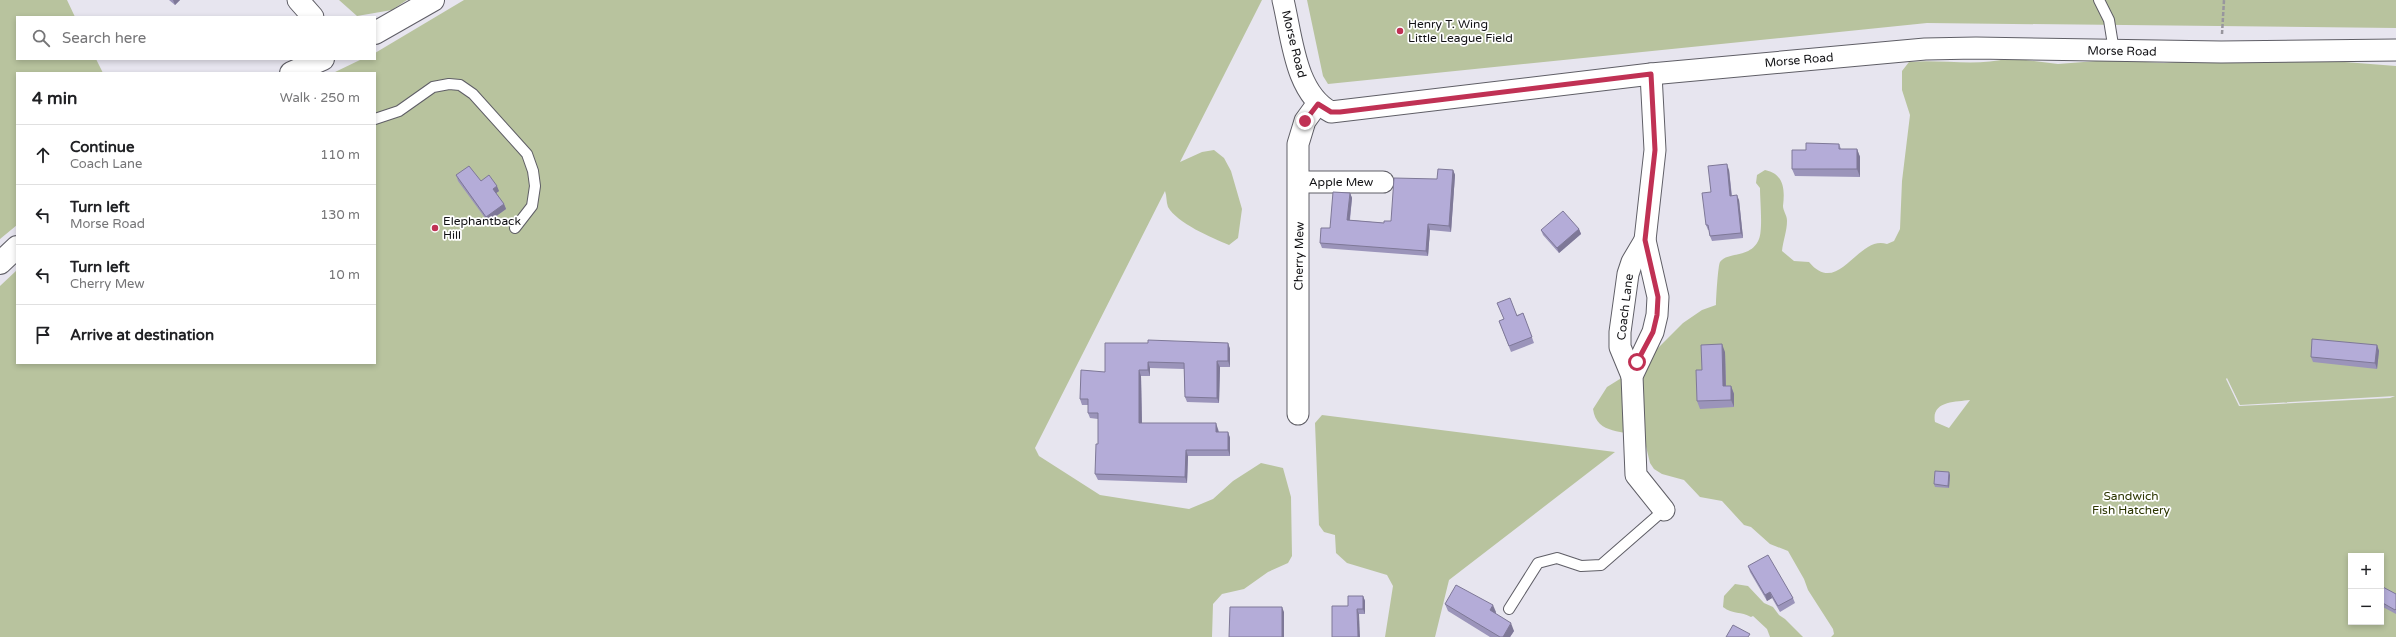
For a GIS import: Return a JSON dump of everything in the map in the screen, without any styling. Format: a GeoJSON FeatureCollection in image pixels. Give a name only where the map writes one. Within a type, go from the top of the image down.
{"type":"FeatureCollection","features":[{"type":"Feature","properties":{"kind":"main road"},"geometry":{"type":"LineString","coordinates":[[376,32],[433,0]]}},
{"type":"Feature","properties":{"kind":"main road"},"geometry":{"type":"LineString","coordinates":[[294,72],[318,65]]}},
{"type":"Feature","properties":{"kind":"main road"},"geometry":{"type":"LineString","coordinates":[[0,264],[16,248]]}},
{"type":"Feature","properties":{"kind":"street"},"geometry":{"type":"LineString","coordinates":[[298,0],[312,16]]}},
{"type":"Feature","properties":{"kind":"street","name":"Morse Road"},"geometry":{"type":"LineString","coordinates":[[1283,0],[1302,80],[1318,104],[1331,112],[1651,74],[1925,49],[2221,52],[2396,50]]}},
{"type":"Feature","properties":{"kind":"street","name":"Coach Lane"},"geometry":{"type":"LineString","coordinates":[[1632,376],[1653,332],[1657,315],[1658,297],[1645,240],[1655,150],[1651,74]]}},
{"type":"Feature","properties":{"kind":"street","name":"Cherry Mew"},"geometry":{"type":"LineString","coordinates":[[1298,414],[1298,144],[1305,121],[1318,104]]}},
{"type":"Feature","properties":{"kind":"street","name":"Apple Mew"},"geometry":{"type":"LineString","coordinates":[[1299,182],[1383,182]]}},
{"type":"Feature","properties":{"kind":"street","name":"Coach Lane"},"geometry":{"type":"LineString","coordinates":[[1645,240],[1632,262],[1628,274],[1620,332],[1620,347],[1632,376],[1636,474],[1664,510]]}},
{"type":"Feature","properties":{"kind":"lane"},"geometry":{"type":"LineString","coordinates":[[2099,0],[2109,20],[2114,51]]}},
{"type":"Feature","properties":{"kind":"lane"},"geometry":{"type":"LineString","coordinates":[[376,119],[399,111],[433,87],[450,84],[460,85],[473,94],[527,154],[533,171],[534,186],[532,206],[515,228]]}},
{"type":"Feature","properties":{"kind":"lane"},"geometry":{"type":"LineString","coordinates":[[1510,609],[1538,563],[1557,558],[1581,566],[1600,565],[1664,510]]}},
{"type":"Feature","properties":{"kind":"path"},"geometry":{"type":"LineString","coordinates":[[2221,52],[2224,0]]}},
{"type":"Feature","properties":{"kind":"green space"},"geometry":{"type":"Polygon","coordinates":[[[0,0],[67,0],[75,16],[16,16],[16,60],[96,60],[102,72],[16,72],[16,226],[0,239],[0,0]]]}},
{"type":"Feature","properties":{"kind":"green space"},"geometry":{"type":"Polygon","coordinates":[[[339,0],[407,0],[392,10],[357,16],[339,0]]]}},
{"type":"Feature","properties":{"kind":"green space"},"geometry":{"type":"Polygon","coordinates":[[[464,0],[1262,0],[1180,162],[1202,152],[1214,150],[1224,158],[1231,171],[1242,209],[1238,238],[1229,245],[1205,234],[1179,219],[1168,207],[1165,191],[1035,448],[1039,456],[1100,495],[1189,509],[1213,499],[1233,481],[1261,463],[1283,468],[1291,497],[1292,556],[1288,563],[1268,572],[1244,589],[1222,594],[1213,604],[1212,637],[0,637],[0,286],[16,271],[16,364],[376,364],[376,72],[335,72],[360,60],[376,60],[376,52],[464,0]]]}},
{"type":"Feature","properties":{"kind":"green space"},"geometry":{"type":"Polygon","coordinates":[[[1307,0],[2396,0],[2396,28],[1927,23],[1328,84],[1323,76],[1307,0]]]}},
{"type":"Feature","properties":{"kind":"green space","name":"Sandwich Fish Hatchery"},"geometry":{"type":"Polygon","coordinates":[[[2009,58],[2058,64],[2109,60],[2164,63],[2192,61],[2319,60],[2396,66],[2396,637],[1831,637],[1834,634],[1833,629],[1808,590],[1804,579],[1788,551],[1770,544],[1751,527],[1744,525],[1722,501],[1700,497],[1684,480],[1662,474],[1654,469],[1650,463],[1644,438],[1612,430],[1600,424],[1593,409],[1607,387],[1639,367],[1683,323],[1702,310],[1716,305],[1720,262],[1728,257],[1751,249],[1759,239],[1761,214],[1760,188],[1756,183],[1757,175],[1765,170],[1776,175],[1782,183],[1784,194],[1783,208],[1787,221],[1782,251],[1794,261],[1809,262],[1820,271],[1830,273],[1839,269],[1867,248],[1877,243],[1887,244],[1894,241],[1900,229],[1902,181],[1910,115],[1902,90],[1902,71],[1909,62],[1985,62],[2009,58]],[[2227,378],[2226,379],[2239,406],[2390,398],[2395,396],[2240,405],[2227,378]],[[1970,400],[1951,402],[1940,406],[1935,415],[1935,422],[1949,428],[1970,400]]]}},
{"type":"Feature","properties":{"kind":"green space"},"geometry":{"type":"Polygon","coordinates":[[[1322,415],[1615,452],[1449,580],[1435,637],[1385,637],[1393,586],[1387,575],[1347,563],[1336,553],[1335,535],[1324,532],[1319,525],[1315,423],[1322,415]]]}},
{"type":"Feature","properties":{"kind":"green space"},"geometry":{"type":"Polygon","coordinates":[[[1735,584],[1748,586],[1764,603],[1773,607],[1779,615],[1803,637],[1770,637],[1767,629],[1753,616],[1751,617],[1730,611],[1723,607],[1724,596],[1735,584]]]}},
{"type":"Feature","properties":{"kind":"building"},"geometry":{"type":"Polygon","coordinates":[[[1806,143],[1839,144],[1839,149],[1857,149],[1857,169],[1792,169],[1792,150],[1806,150],[1806,143]]]}},
{"type":"Feature","properties":{"kind":"building"},"geometry":{"type":"Polygon","coordinates":[[[1727,164],[1730,196],[1737,195],[1741,233],[1710,236],[1708,225],[1706,225],[1702,193],[1711,192],[1708,166],[1727,164]]]}},
{"type":"Feature","properties":{"kind":"building"},"geometry":{"type":"Polygon","coordinates":[[[469,166],[481,181],[489,175],[497,186],[493,189],[504,204],[486,217],[456,175],[469,166]]]}},
{"type":"Feature","properties":{"kind":"building"},"geometry":{"type":"Polygon","coordinates":[[[1438,169],[1453,170],[1449,226],[1428,224],[1426,251],[1320,243],[1321,228],[1330,228],[1333,192],[1350,193],[1347,220],[1384,223],[1384,221],[1391,221],[1394,178],[1437,179],[1438,169]]]}},
{"type":"Feature","properties":{"kind":"building"},"geometry":{"type":"Polygon","coordinates":[[[1563,211],[1579,229],[1557,248],[1541,230],[1563,211]]]}},
{"type":"Feature","properties":{"kind":"building"},"geometry":{"type":"Polygon","coordinates":[[[1510,298],[1517,316],[1523,313],[1532,337],[1509,346],[1499,321],[1504,319],[1497,303],[1510,298]]]}},
{"type":"Feature","properties":{"kind":"building"},"geometry":{"type":"Polygon","coordinates":[[[2312,339],[2377,345],[2375,363],[2311,357],[2312,339]]]}},
{"type":"Feature","properties":{"kind":"building"},"geometry":{"type":"Polygon","coordinates":[[[1148,340],[1228,343],[1228,361],[1217,361],[1217,398],[1185,397],[1184,363],[1148,362],[1148,370],[1139,370],[1139,423],[1216,423],[1216,432],[1228,432],[1228,450],[1186,450],[1185,477],[1095,474],[1096,444],[1098,444],[1098,413],[1088,413],[1088,399],[1080,399],[1081,370],[1105,372],[1105,343],[1148,343],[1148,340]]]}},
{"type":"Feature","properties":{"kind":"building"},"geometry":{"type":"Polygon","coordinates":[[[1722,344],[1723,386],[1731,386],[1731,400],[1697,401],[1696,370],[1702,370],[1701,345],[1722,344]]]}},
{"type":"Feature","properties":{"kind":"building"},"geometry":{"type":"Polygon","coordinates":[[[1935,471],[1949,472],[1948,486],[1934,484],[1935,471]]]}},
{"type":"Feature","properties":{"kind":"building"},"geometry":{"type":"Polygon","coordinates":[[[1768,555],[1793,598],[1778,606],[1770,592],[1765,595],[1748,566],[1768,555]]]}},
{"type":"Feature","properties":{"kind":"building"},"geometry":{"type":"Polygon","coordinates":[[[1456,585],[1493,605],[1490,610],[1511,623],[1503,637],[1500,637],[1445,604],[1456,585]]]}},
{"type":"Feature","properties":{"kind":"building"},"geometry":{"type":"Polygon","coordinates":[[[2384,588],[2396,594],[2395,610],[2384,604],[2384,588]]]}},
{"type":"Feature","properties":{"kind":"building"},"geometry":{"type":"Polygon","coordinates":[[[1348,596],[1363,596],[1363,609],[1357,609],[1358,637],[1332,637],[1332,606],[1348,606],[1348,596]]]}},
{"type":"Feature","properties":{"kind":"building"},"geometry":{"type":"Polygon","coordinates":[[[1230,607],[1282,607],[1282,637],[1229,637],[1230,607]]]}},
{"type":"Feature","properties":{"kind":"building"},"geometry":{"type":"Polygon","coordinates":[[[1733,625],[1750,634],[1748,637],[1726,637],[1733,625]]]}},
{"type":"Feature","properties":{"kind":"place","name":"Henry T. Wing Little League Field"},"geometry":{"type":"Point","coordinates":[1400,31]}},
{"type":"Feature","properties":{"kind":"place","name":"Elephantback Hill"},"geometry":{"type":"Point","coordinates":[435,228]}},
{"type":"Feature","properties":{"kind":"route"},"geometry":{"type":"LineString","coordinates":[[1305,121],[1318,104],[1331,112],[1340,112],[1651,74],[1655,150],[1645,240],[1658,297],[1657,315],[1653,332],[1637,362]]}}]}
